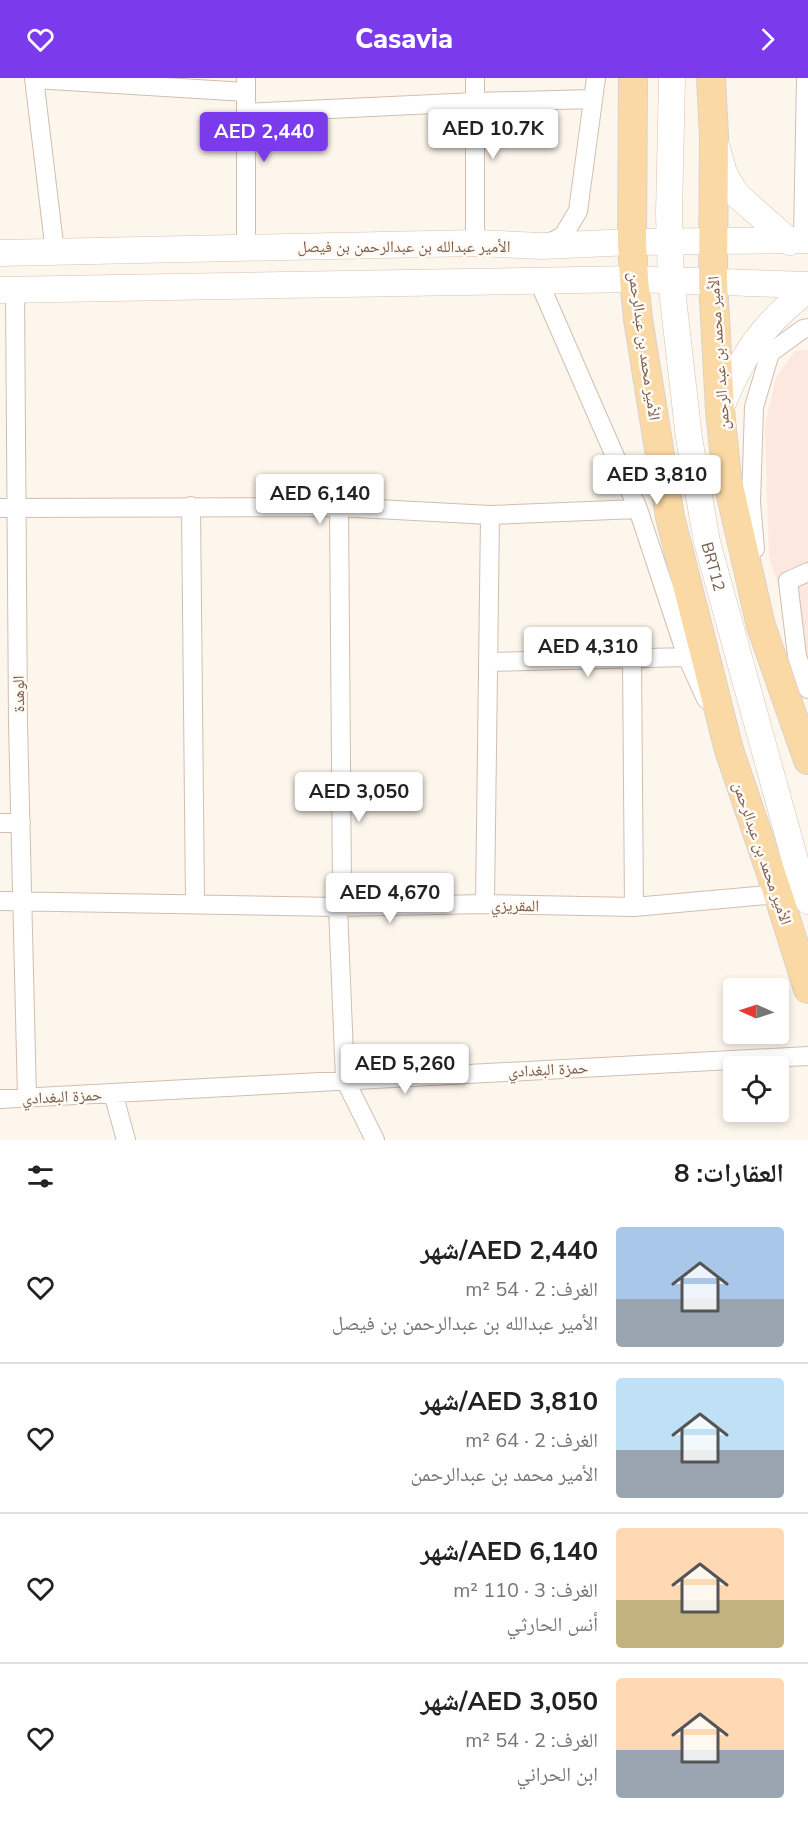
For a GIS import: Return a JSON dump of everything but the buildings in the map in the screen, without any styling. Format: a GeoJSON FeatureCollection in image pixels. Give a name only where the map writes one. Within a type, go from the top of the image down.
{"type":"FeatureCollection","features":[{"type":"Feature","properties":{"kind":"main road","name":"الأمير محمد بن عبدالرحمن"},"geometry":{"type":"LineString","coordinates":[[633,78],[632,242],[634,279],[638,319],[670,517],[729,750],[808,989]]}},
{"type":"Feature","properties":{"kind":"main road","name":"BRT12"},"geometry":{"type":"LineString","coordinates":[[672,78],[669,214],[671,281],[689,438],[707,542],[795,864],[808,901]]}},
{"type":"Feature","properties":{"kind":"main road","name":"الأمير محمد بن عبد الرحمن"},"geometry":{"type":"LineString","coordinates":[[711,78],[714,136],[713,282],[720,410],[727,478],[761,626],[808,760]]}},
{"type":"Feature","properties":{"kind":"main road"},"geometry":{"type":"LineString","coordinates":[[714,136],[724,173],[736,194],[801,241]]}},
{"type":"Feature","properties":{"kind":"main road","name":"الأمير عبدالله بن عبدالرحمن بن فيصل"},"geometry":{"type":"LineString","coordinates":[[0,253],[475,243],[542,246],[632,242],[801,241]]}},
{"type":"Feature","properties":{"kind":"main road"},"geometry":{"type":"LineString","coordinates":[[7,289],[634,279],[808,285]]}},
{"type":"Feature","properties":{"kind":"main road"},"geometry":{"type":"LineString","coordinates":[[720,410],[744,358],[770,321],[808,290]]}},
{"type":"Feature","properties":{"kind":"street"},"geometry":{"type":"LineString","coordinates":[[55,252],[34,78],[246,85],[246,248]]}},
{"type":"Feature","properties":{"kind":"street"},"geometry":{"type":"LineString","coordinates":[[475,78],[475,243]]}},
{"type":"Feature","properties":{"kind":"street"},"geometry":{"type":"LineString","coordinates":[[542,246],[563,236],[578,211],[596,78]]}},
{"type":"Feature","properties":{"kind":"street"},"geometry":{"type":"LineString","coordinates":[[801,241],[806,78]]}},
{"type":"Feature","properties":{"kind":"street"},"geometry":{"type":"LineString","coordinates":[[246,113],[593,99]]}},
{"type":"Feature","properties":{"kind":"street","name":"الأمير محمد بن عبدالرحمن"},"geometry":{"type":"LineString","coordinates":[[539,282],[639,509],[687,657],[729,750]]}},
{"type":"Feature","properties":{"kind":"street","name":"الوهدة"},"geometry":{"type":"LineString","coordinates":[[7,289],[8,507],[18,724],[27,1098]]}},
{"type":"Feature","properties":{"kind":"street"},"geometry":{"type":"LineString","coordinates":[[761,626],[751,502],[754,407],[770,353],[808,328]]}},
{"type":"Feature","properties":{"kind":"street"},"geometry":{"type":"LineString","coordinates":[[190,506],[195,904]]}},
{"type":"Feature","properties":{"kind":"street"},"geometry":{"type":"LineString","coordinates":[[8,507],[339,507],[490,515],[639,509]]}},
{"type":"Feature","properties":{"kind":"street"},"geometry":{"type":"LineString","coordinates":[[339,507],[342,889],[338,907],[345,1080],[375,1140]]}},
{"type":"Feature","properties":{"kind":"street"},"geometry":{"type":"LineString","coordinates":[[485,904],[490,515]]}},
{"type":"Feature","properties":{"kind":"street"},"geometry":{"type":"LineString","coordinates":[[808,572],[788,581],[797,656],[808,689]]}},
{"type":"Feature","properties":{"kind":"street"},"geometry":{"type":"LineString","coordinates":[[488,662],[687,657]]}},
{"type":"Feature","properties":{"kind":"street"},"geometry":{"type":"LineString","coordinates":[[632,658],[634,907]]}},
{"type":"Feature","properties":{"kind":"street"},"geometry":{"type":"LineString","coordinates":[[0,724],[18,724]]}},
{"type":"Feature","properties":{"kind":"street"},"geometry":{"type":"LineString","coordinates":[[0,823],[21,823]]}},
{"type":"Feature","properties":{"kind":"street","name":"المقريزي"},"geometry":{"type":"LineString","coordinates":[[0,902],[338,907],[485,904],[634,907],[778,894]]}},
{"type":"Feature","properties":{"kind":"street","name":"حمزة البغدادي"},"geometry":{"type":"LineString","coordinates":[[0,1100],[808,1056]]}},
{"type":"Feature","properties":{"kind":"street"},"geometry":{"type":"LineString","coordinates":[[113,1093],[126,1140]]}},
{"type":"Feature","properties":{"kind":"shaded area"},"geometry":{"type":"Polygon","coordinates":[[[808,350],[808,677],[769,557],[765,426],[776,377],[795,351],[808,350]]]}}]}
